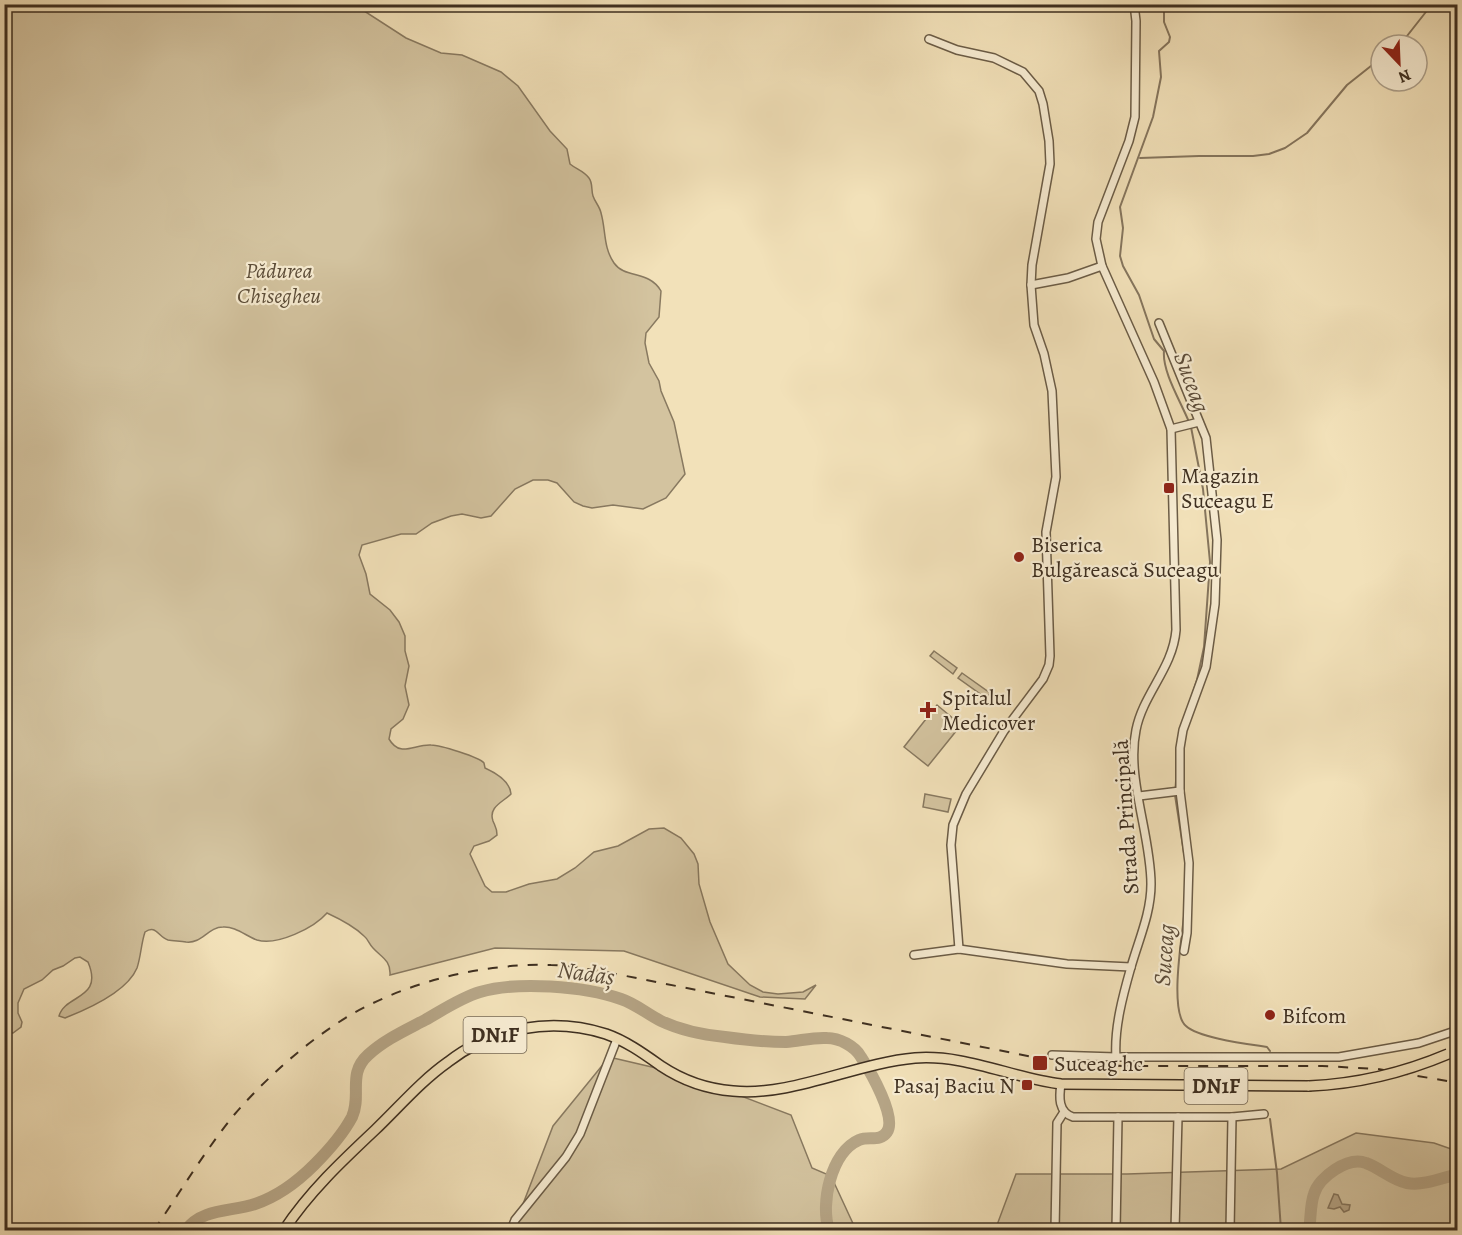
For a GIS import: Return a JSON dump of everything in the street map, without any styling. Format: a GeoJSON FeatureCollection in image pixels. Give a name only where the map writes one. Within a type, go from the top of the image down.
{"type":"FeatureCollection","features":[{"type":"Feature","properties":{"kind":"main road","name":"DN1F"},"geometry":{"type":"LineString","coordinates":[[284,1230],[315,1190],[440,1068],[469,1047],[507,1032],[544,1026],[579,1028],[617,1039],[681,1077],[708,1087],[754,1092],[782,1088],[892,1061],[919,1058],[964,1062],[1021,1077],[1061,1084],[1309,1086],[1376,1078],[1411,1069],[1453,1052]]}},
{"type":"Feature","properties":{"kind":"street","name":"Strada Principală"},"geometry":{"type":"LineString","coordinates":[[1116,1057],[1116,1042],[1131,967],[1145,926],[1151,896],[1151,871],[1134,755],[1136,727],[1144,706],[1169,660],[1176,630],[1175,428],[1102,266],[1096,239],[1098,222],[1130,141],[1135,117],[1137,21],[1134,4]]}},
{"type":"Feature","properties":{"kind":"street"},"geometry":{"type":"LineString","coordinates":[[929,39],[957,50],[994,58],[1023,72],[1039,91],[1046,121],[1050,156],[1043,212],[1032,265],[1031,285],[1034,325],[1044,354],[1052,392],[1056,477],[1047,532],[1050,656],[1043,679],[1004,731],[966,794],[955,819],[951,845],[959,949]]}},
{"type":"Feature","properties":{"kind":"street"},"geometry":{"type":"LineString","coordinates":[[1031,285],[1062,279],[1102,266]]}},
{"type":"Feature","properties":{"kind":"street"},"geometry":{"type":"LineString","coordinates":[[1159,323],[1206,438],[1217,540],[1216,588],[1206,668],[1183,730],[1176,791],[1190,863],[1184,951]]}},
{"type":"Feature","properties":{"kind":"street"},"geometry":{"type":"LineString","coordinates":[[1175,428],[1199,422]]}},
{"type":"Feature","properties":{"kind":"street"},"geometry":{"type":"LineString","coordinates":[[1139,796],[1176,791]]}},
{"type":"Feature","properties":{"kind":"street"},"geometry":{"type":"LineString","coordinates":[[914,955],[959,949],[1066,964],[1131,967]]}},
{"type":"Feature","properties":{"kind":"street"},"geometry":{"type":"LineString","coordinates":[[1052,1055],[1345,1056],[1419,1043],[1458,1030]]}},
{"type":"Feature","properties":{"kind":"street"},"geometry":{"type":"LineString","coordinates":[[511,1230],[515,1220],[566,1157],[580,1134],[617,1039]]}},
{"type":"Feature","properties":{"kind":"street"},"geometry":{"type":"LineString","coordinates":[[1061,1084],[1060,1102],[1064,1112],[1072,1117],[1232,1118],[1264,1114]]}},
{"type":"Feature","properties":{"kind":"street"},"geometry":{"type":"LineString","coordinates":[[1055,1230],[1057,1123],[1064,1112]]}},
{"type":"Feature","properties":{"kind":"street"},"geometry":{"type":"LineString","coordinates":[[1116,1230],[1118,1117]]}},
{"type":"Feature","properties":{"kind":"street"},"geometry":{"type":"LineString","coordinates":[[1175,1230],[1178,1117]]}},
{"type":"Feature","properties":{"kind":"street"},"geometry":{"type":"LineString","coordinates":[[1230,1230],[1232,1118]]}},
{"type":"Feature","properties":{"kind":"green space","name":"Pădurea Chisegheu"},"geometry":{"type":"Polygon","coordinates":[[[5,4],[355,5],[406,38],[441,53],[462,55],[501,72],[518,86],[550,131],[567,149],[570,164],[590,180],[593,196],[603,219],[606,245],[614,263],[624,271],[650,280],[661,291],[659,317],[646,333],[645,343],[649,363],[659,381],[674,422],[685,474],[666,498],[643,509],[613,505],[592,508],[583,506],[574,502],[557,483],[548,480],[533,480],[515,489],[491,516],[481,518],[462,514],[451,516],[432,523],[416,534],[401,534],[362,545],[359,555],[370,594],[390,610],[405,636],[405,651],[409,666],[405,686],[409,705],[403,719],[391,729],[389,739],[398,748],[408,749],[431,745],[467,755],[484,763],[485,768],[498,775],[508,786],[511,794],[494,808],[492,816],[497,835],[489,841],[474,846],[470,854],[485,886],[492,892],[506,892],[529,884],[557,879],[594,852],[618,846],[649,829],[664,828],[681,838],[694,854],[698,864],[699,884],[710,922],[728,964],[750,985],[763,992],[778,994],[803,992],[816,985],[805,999],[760,997],[624,951],[495,948],[390,975],[387,962],[365,937],[342,920],[327,913],[304,930],[285,938],[265,941],[257,940],[227,927],[213,930],[192,942],[168,940],[154,930],[149,930],[145,932],[137,968],[125,985],[116,992],[95,1005],[65,1018],[59,1016],[68,1004],[87,990],[91,983],[92,974],[88,962],[80,957],[75,958],[24,989],[18,1003],[21,1027],[13,1033],[5,1033],[5,4]]]}},
{"type":"Feature","properties":{"kind":"green space"},"geometry":{"type":"Polygon","coordinates":[[[934,651],[957,668],[953,674],[930,656],[934,651]]]}},
{"type":"Feature","properties":{"kind":"green space"},"geometry":{"type":"Polygon","coordinates":[[[962,673],[990,693],[986,698],[958,678],[962,673]]]}},
{"type":"Feature","properties":{"kind":"green space"},"geometry":{"type":"Polygon","coordinates":[[[937,705],[961,725],[928,766],[904,747],[937,705]]]}},
{"type":"Feature","properties":{"kind":"green space"},"geometry":{"type":"Polygon","coordinates":[[[925,794],[951,799],[948,812],[923,807],[925,794]]]}},
{"type":"Feature","properties":{"kind":"green space"},"geometry":{"type":"Polygon","coordinates":[[[609,1057],[686,1075],[791,1115],[812,1168],[831,1176],[856,1230],[513,1230],[553,1126],[609,1057]]]}},
{"type":"Feature","properties":{"kind":"green space"},"geometry":{"type":"Polygon","coordinates":[[[1356,1133],[1434,1143],[1457,1151],[1457,1230],[987,1230],[997,1225],[1016,1174],[1127,1174],[1281,1169],[1356,1133]]]}},
{"type":"Feature","properties":{"kind":"shaded area"},"geometry":{"type":"Polygon","coordinates":[[[1334,1194],[1338,1195],[1342,1204],[1350,1205],[1349,1210],[1344,1212],[1340,1207],[1328,1208],[1334,1194]]]}},
{"type":"Feature","properties":{"kind":"waterway","name":"Suceag"},"geometry":{"type":"LineString","coordinates":[[1164,4],[1164,22],[1170,37],[1169,42],[1159,51],[1161,77],[1153,117],[1120,207],[1123,228],[1120,256],[1139,295],[1154,339],[1164,351],[1169,377],[1189,422]]}},
{"type":"Feature","properties":{"kind":"waterway"},"geometry":{"type":"LineString","coordinates":[[1409,33],[1429,8]]}},
{"type":"Feature","properties":{"kind":"waterway"},"geometry":{"type":"LineString","coordinates":[[1140,158],[1253,156],[1269,154],[1285,148],[1307,133],[1347,85],[1369,68]]}},
{"type":"Feature","properties":{"kind":"waterway","name":"Suceag"},"geometry":{"type":"LineString","coordinates":[[1184,720],[1197,680],[1204,647],[1210,562],[1203,489],[1191,427]]}},
{"type":"Feature","properties":{"kind":"waterway","name":"Suceag"},"geometry":{"type":"LineString","coordinates":[[1177,767],[1175,795],[1184,853]]}},
{"type":"Feature","properties":{"kind":"waterway","name":"Suceag"},"geometry":{"type":"LineString","coordinates":[[1184,916],[1177,991],[1181,1018],[1186,1026],[1201,1034],[1267,1047],[1270,1051]]}},
{"type":"Feature","properties":{"kind":"waterway","name":"Nadăș"},"geometry":{"type":"LineString","coordinates":[[186,1230],[200,1218],[209,1214],[246,1207],[272,1197],[308,1171],[340,1136],[352,1117],[355,1109],[358,1070],[368,1055],[381,1045],[452,1004],[480,992],[531,986],[570,988],[606,995],[637,1006],[668,1024],[701,1033],[771,1042],[832,1038],[855,1049],[876,1083],[886,1105],[889,1125],[887,1132],[881,1137],[859,1140],[841,1155],[827,1193],[829,1230]]}},
{"type":"Feature","properties":{"kind":"waterway","name":"Suceag"},"geometry":{"type":"LineString","coordinates":[[1270,1119],[1281,1230]]}},
{"type":"Feature","properties":{"kind":"waterway","name":"Nadăș"},"geometry":{"type":"LineString","coordinates":[[1309,1230],[1312,1203],[1317,1188],[1328,1175],[1343,1165],[1351,1162],[1366,1163],[1396,1179],[1413,1184],[1458,1174]]}},
{"type":"Feature","properties":{"kind":"railway"},"geometry":{"type":"LineString","coordinates":[[154,1230],[234,1115],[259,1088],[316,1038],[347,1017],[394,994],[445,977],[498,967],[557,965],[601,971],[1053,1061],[1123,1066],[1322,1066],[1378,1069],[1458,1083]]}},
{"type":"Feature","properties":{"kind":"place","name":"Magazin Suceagu E"},"geometry":{"type":"Point","coordinates":[1169,488]}},
{"type":"Feature","properties":{"kind":"place","name":"Biserica Bulgărească Suceagu"},"geometry":{"type":"Point","coordinates":[1019,557]}},
{"type":"Feature","properties":{"kind":"place","name":"Spitalul Medicover"},"geometry":{"type":"Point","coordinates":[928,710]}},
{"type":"Feature","properties":{"kind":"place","name":"Bifcom"},"geometry":{"type":"Point","coordinates":[1270,1015]}},
{"type":"Feature","properties":{"kind":"place","name":"Suceag hc"},"geometry":{"type":"Point","coordinates":[1040,1063]}},
{"type":"Feature","properties":{"kind":"place","name":"Pasaj Baciu N"},"geometry":{"type":"Point","coordinates":[1027,1085]}}]}
